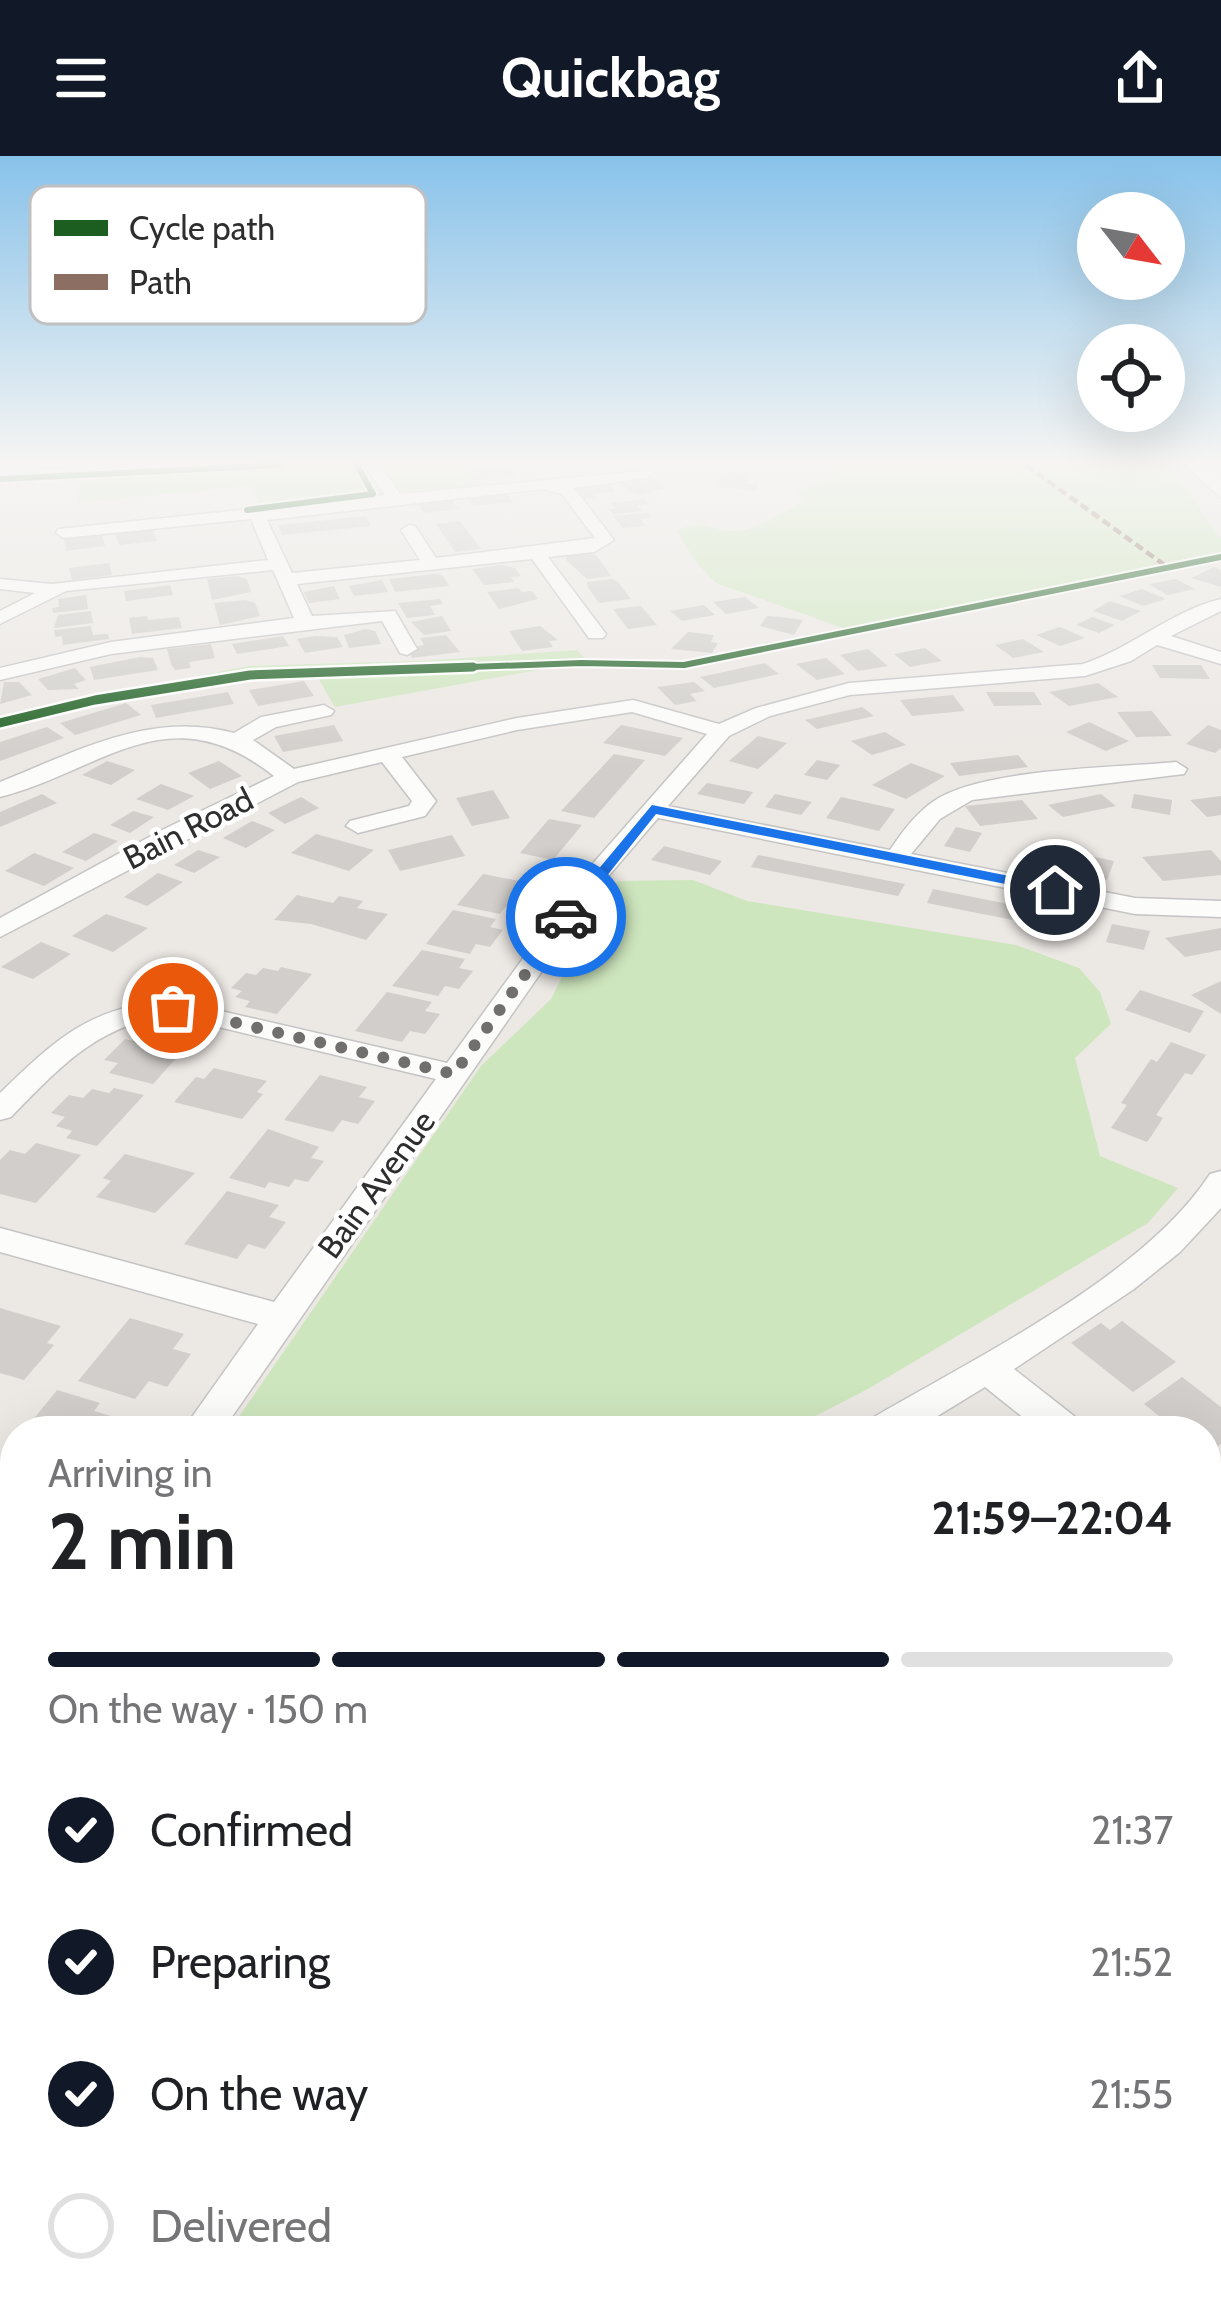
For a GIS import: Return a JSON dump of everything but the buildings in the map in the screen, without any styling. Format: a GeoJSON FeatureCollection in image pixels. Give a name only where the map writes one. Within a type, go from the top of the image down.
{"type":"FeatureCollection","features":[{"type":"Feature","properties":{"kind":"street"},"geometry":{"type":"LineString","coordinates":[[283,566],[304,622]]}},
{"type":"Feature","properties":{"kind":"street"},"geometry":{"type":"LineString","coordinates":[[0,584],[51,589],[411,566]]}},
{"type":"Feature","properties":{"kind":"street"},"geometry":{"type":"LineString","coordinates":[[545,566],[596,634]]}},
{"type":"Feature","properties":{"kind":"street"},"geometry":{"type":"LineString","coordinates":[[0,618],[51,589]]}},
{"type":"Feature","properties":{"kind":"street","name":"Bain Avenue"},"geometry":{"type":"LineString","coordinates":[[212,1416],[597,874],[721,731],[763,712],[867,686],[1085,670],[1124,657],[1200,610],[1221,605]]}},
{"type":"Feature","properties":{"kind":"street"},"geometry":{"type":"LineString","coordinates":[[0,674],[111,648],[388,615],[407,649]]}},
{"type":"Feature","properties":{"kind":"street"},"geometry":{"type":"LineString","coordinates":[[1159,639],[1221,658]]}},
{"type":"Feature","properties":{"kind":"street","name":"Bain Road"},"geometry":{"type":"LineString","coordinates":[[0,929],[170,835],[290,777],[386,752],[633,706],[721,731]]}},
{"type":"Feature","properties":{"kind":"street"},"geometry":{"type":"LineString","coordinates":[[237,740],[269,722],[324,711]]}},
{"type":"Feature","properties":{"kind":"street"},"geometry":{"type":"LineString","coordinates":[[0,790],[169,733],[196,732],[237,740],[290,777]]}},
{"type":"Feature","properties":{"kind":"street"},"geometry":{"type":"LineString","coordinates":[[358,826],[417,811],[424,801],[386,752]]}},
{"type":"Feature","properties":{"kind":"street"},"geometry":{"type":"LineString","coordinates":[[897,857],[920,825],[949,800],[985,790],[1176,769]]}},
{"type":"Feature","properties":{"kind":"street"},"geometry":{"type":"LineString","coordinates":[[652,809],[1135,906],[1221,909]]}},
{"type":"Feature","properties":{"kind":"street"},"geometry":{"type":"LineString","coordinates":[[0,1109],[78,1036],[113,1015],[142,1009],[173,1008],[454,1074]]}},
{"type":"Feature","properties":{"kind":"street"},"geometry":{"type":"LineString","coordinates":[[906,1416],[1140,1267],[1215,1204]]}},
{"type":"Feature","properties":{"kind":"street"},"geometry":{"type":"LineString","coordinates":[[0,1240],[281,1317]]}},
{"type":"Feature","properties":{"kind":"street"},"geometry":{"type":"LineString","coordinates":[[986,1367],[1047,1416]]}},
{"type":"Feature","properties":{"kind":"green space"},"geometry":{"type":"Polygon","coordinates":[[[700,566],[1152,566],[843,628],[716,583],[700,566]]]}},
{"type":"Feature","properties":{"kind":"green space"},"geometry":{"type":"Polygon","coordinates":[[[577,650],[587,661],[335,707],[318,678],[238,681],[117,698],[0,730],[0,716],[249,666],[577,650]]]}},
{"type":"Feature","properties":{"kind":"green space"},"geometry":{"type":"Polygon","coordinates":[[[693,880],[747,901],[1016,945],[1079,968],[1100,992],[1111,1024],[1075,1058],[1100,1156],[1178,1188],[1148,1223],[815,1416],[239,1416],[481,1066],[551,999],[592,917],[618,881],[693,880]]]}},
{"type":"Feature","properties":{"kind":"marked path"},"geometry":{"type":"LineString","coordinates":[[1166,566],[1170,569]]}},
{"type":"Feature","properties":{"kind":"cycle path"},"geometry":{"type":"LineString","coordinates":[[0,723],[95,700],[250,675],[581,663],[684,665],[1177,566]]}},
{"type":"Feature","properties":{"kind":"way so far"},"geometry":{"type":"LineString","coordinates":[[173,1008],[454,1074],[566,917]]}},
{"type":"Feature","properties":{"kind":"route"},"geometry":{"type":"LineString","coordinates":[[566,917],[652,809],[1055,890]]}}]}
